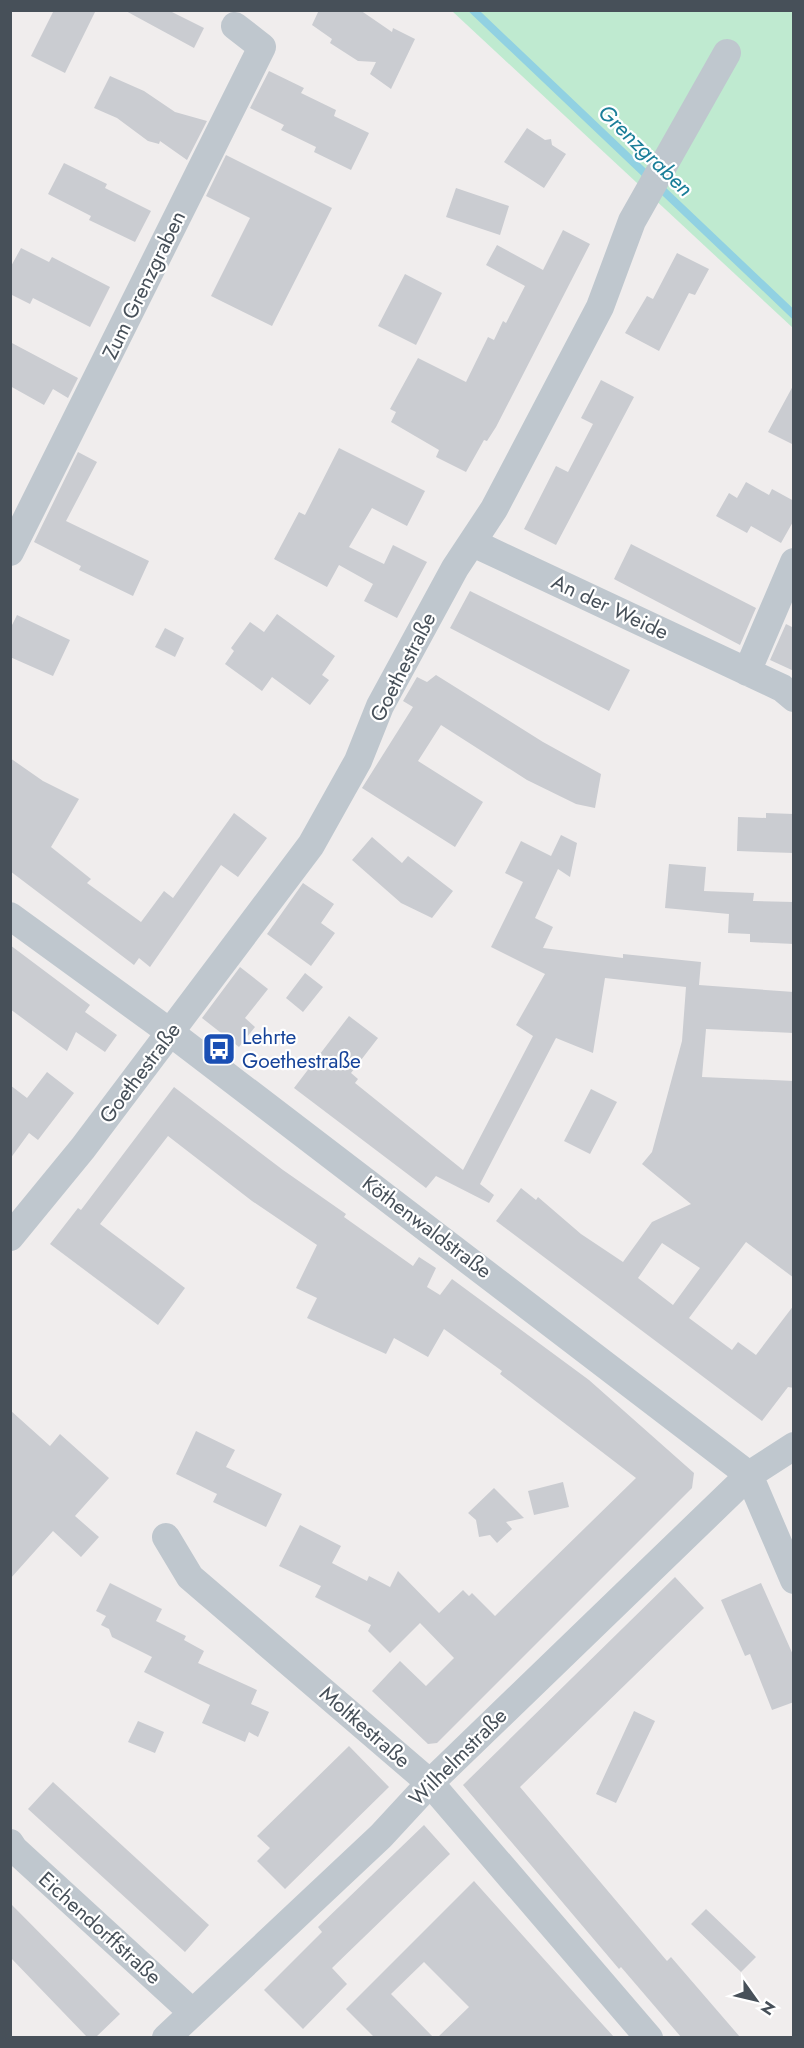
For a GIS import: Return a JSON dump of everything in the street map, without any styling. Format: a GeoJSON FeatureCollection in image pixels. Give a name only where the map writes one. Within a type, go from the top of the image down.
{"type":"FeatureCollection","features":[{"type":"Feature","properties":{"kind":"street","name":"Zum Grenzgraben"},"geometry":{"type":"LineString","coordinates":[[10,552],[262,47],[236,26]]}},
{"type":"Feature","properties":{"kind":"street","name":"Goethestraße"},"geometry":{"type":"LineString","coordinates":[[10,1237],[171,1032],[311,845],[358,761],[380,706],[455,568],[495,509],[600,308],[617,256],[632,221],[727,53]]}},
{"type":"Feature","properties":{"kind":"street","name":"An der Weide"},"geometry":{"type":"LineString","coordinates":[[473,543],[782,688],[794,698]]}},
{"type":"Feature","properties":{"kind":"street"},"geometry":{"type":"LineString","coordinates":[[747,672],[794,562]]}},
{"type":"Feature","properties":{"kind":"street","name":"Köthenwaldstraße"},"geometry":{"type":"LineString","coordinates":[[10,915],[171,1032],[749,1475],[794,1580]]}},
{"type":"Feature","properties":{"kind":"street","name":"Wilhelmstraße"},"geometry":{"type":"LineString","coordinates":[[166,2037],[381,1836],[430,1783],[749,1475],[794,1446]]}},
{"type":"Feature","properties":{"kind":"street","name":"Moltkestraße"},"geometry":{"type":"LineString","coordinates":[[166,1537],[190,1577],[430,1783],[649,2037]]}},
{"type":"Feature","properties":{"kind":"street","name":"Eichendorffstraße"},"geometry":{"type":"LineString","coordinates":[[10,1843],[192,2012]]}},
{"type":"Feature","properties":{"kind":"green space"},"geometry":{"type":"Polygon","coordinates":[[[452,11],[793,11],[793,328],[452,11]]]}},
{"type":"Feature","properties":{"kind":"building"},"geometry":{"type":"Polygon","coordinates":[[[54,10],[96,10],[65,73],[31,56],[54,10]]]}},
{"type":"Feature","properties":{"kind":"building"},"geometry":{"type":"Polygon","coordinates":[[[124,10],[168,10],[204,28],[194,48],[124,10]]]}},
{"type":"Feature","properties":{"kind":"building"},"geometry":{"type":"Polygon","coordinates":[[[319,10],[360,10],[392,32],[393,28],[415,39],[391,89],[370,74],[376,62],[358,61],[330,43],[332,39],[312,25],[319,10]]]}},
{"type":"Feature","properties":{"kind":"building"},"geometry":{"type":"Polygon","coordinates":[[[269,71],[304,88],[301,93],[336,110],[334,116],[369,133],[351,170],[314,152],[316,147],[281,130],[284,125],[250,108],[269,71]]]}},
{"type":"Feature","properties":{"kind":"building"},"geometry":{"type":"Polygon","coordinates":[[[110,76],[144,91],[175,112],[207,121],[187,160],[160,141],[159,144],[148,141],[117,118],[94,108],[110,76]]]}},
{"type":"Feature","properties":{"kind":"building"},"geometry":{"type":"Polygon","coordinates":[[[527,128],[545,140],[551,139],[552,145],[566,154],[544,188],[504,162],[527,128]]]}},
{"type":"Feature","properties":{"kind":"building"},"geometry":{"type":"Polygon","coordinates":[[[226,155],[332,208],[272,326],[211,296],[250,218],[206,196],[226,155]]]}},
{"type":"Feature","properties":{"kind":"building"},"geometry":{"type":"Polygon","coordinates":[[[64,163],[107,184],[105,188],[151,211],[135,242],[89,220],[91,216],[48,194],[64,163]]]}},
{"type":"Feature","properties":{"kind":"building"},"geometry":{"type":"Polygon","coordinates":[[[456,188],[509,206],[500,235],[446,217],[456,188]]]}},
{"type":"Feature","properties":{"kind":"building"},"geometry":{"type":"Polygon","coordinates":[[[563,230],[590,244],[496,427],[487,441],[484,440],[466,472],[436,457],[439,450],[391,422],[396,412],[390,409],[418,358],[466,382],[488,337],[494,340],[503,321],[506,323],[525,286],[486,265],[497,245],[543,270],[563,230]]]}},
{"type":"Feature","properties":{"kind":"building"},"geometry":{"type":"Polygon","coordinates":[[[21,248],[49,262],[52,257],[110,287],[90,327],[33,298],[30,304],[10,294],[10,268],[21,248]]]}},
{"type":"Feature","properties":{"kind":"building"},"geometry":{"type":"Polygon","coordinates":[[[677,253],[709,269],[695,295],[689,293],[659,351],[625,333],[647,296],[653,299],[677,253]]]}},
{"type":"Feature","properties":{"kind":"building"},"geometry":{"type":"Polygon","coordinates":[[[405,274],[442,293],[416,345],[378,326],[405,274]]]}},
{"type":"Feature","properties":{"kind":"building"},"geometry":{"type":"Polygon","coordinates":[[[10,342],[78,378],[68,398],[53,389],[44,405],[10,386],[10,342]]]}},
{"type":"Feature","properties":{"kind":"building"},"geometry":{"type":"Polygon","coordinates":[[[601,380],[634,397],[556,545],[524,529],[556,466],[568,472],[593,424],[581,418],[601,380]]]}},
{"type":"Feature","properties":{"kind":"building"},"geometry":{"type":"Polygon","coordinates":[[[794,384],[794,445],[768,432],[794,384]]]}},
{"type":"Feature","properties":{"kind":"building"},"geometry":{"type":"Polygon","coordinates":[[[339,448],[425,491],[407,526],[372,508],[349,547],[384,564],[393,545],[427,562],[397,618],[364,601],[373,584],[339,565],[327,587],[274,559],[299,512],[305,515],[339,448]]]}},
{"type":"Feature","properties":{"kind":"building"},"geometry":{"type":"Polygon","coordinates":[[[78,452],[97,462],[66,521],[149,561],[133,596],[79,570],[81,566],[34,542],[78,452]]]}},
{"type":"Feature","properties":{"kind":"building"},"geometry":{"type":"Polygon","coordinates":[[[746,482],[769,495],[772,489],[794,501],[794,520],[781,543],[751,526],[747,533],[716,516],[729,493],[737,498],[746,482]]]}},
{"type":"Feature","properties":{"kind":"building"},"geometry":{"type":"Polygon","coordinates":[[[631,544],[756,608],[740,645],[614,579],[631,544]]]}},
{"type":"Feature","properties":{"kind":"building"},"geometry":{"type":"Polygon","coordinates":[[[470,591],[630,670],[609,711],[450,628],[470,591]]]}},
{"type":"Feature","properties":{"kind":"building"},"geometry":{"type":"Polygon","coordinates":[[[277,614],[335,656],[322,675],[329,680],[310,705],[272,677],[262,691],[225,664],[234,651],[231,648],[250,622],[264,632],[277,614]]]}},
{"type":"Feature","properties":{"kind":"building"},"geometry":{"type":"Polygon","coordinates":[[[17,615],[70,640],[53,676],[10,657],[10,629],[17,615]]]}},
{"type":"Feature","properties":{"kind":"building"},"geometry":{"type":"Polygon","coordinates":[[[786,624],[794,628],[794,671],[770,660],[786,624]]]}},
{"type":"Feature","properties":{"kind":"building"},"geometry":{"type":"Polygon","coordinates":[[[165,628],[184,638],[175,657],[155,647],[165,628]]]}},
{"type":"Feature","properties":{"kind":"building"},"geometry":{"type":"Polygon","coordinates":[[[436,675],[543,742],[601,774],[595,808],[576,804],[527,780],[441,725],[418,761],[483,802],[455,847],[362,788],[413,707],[403,701],[417,677],[427,682],[436,675]]]}},
{"type":"Feature","properties":{"kind":"building"},"geometry":{"type":"Polygon","coordinates":[[[10,758],[43,781],[79,799],[51,847],[91,879],[87,883],[141,922],[164,891],[173,898],[234,813],[267,838],[238,877],[221,865],[150,967],[139,958],[134,965],[10,871],[10,758]]]}},
{"type":"Feature","properties":{"kind":"building"},"geometry":{"type":"Polygon","coordinates":[[[766,813],[794,814],[794,853],[737,851],[738,817],[766,818],[766,813]]]}},
{"type":"Feature","properties":{"kind":"building"},"geometry":{"type":"Polygon","coordinates":[[[561,835],[577,843],[570,877],[558,869],[535,918],[553,927],[543,948],[623,958],[623,954],[701,962],[699,985],[794,992],[794,1033],[706,1029],[702,1077],[794,1081],[794,1278],[746,1242],[689,1318],[732,1350],[738,1342],[756,1355],[794,1305],[794,1388],[788,1387],[762,1421],[496,1221],[521,1188],[536,1200],[538,1197],[581,1234],[623,1262],[652,1222],[691,1204],[642,1164],[652,1152],[682,1041],[686,987],[605,978],[593,1053],[556,1038],[480,1184],[494,1195],[489,1203],[436,1176],[426,1188],[294,1088],[349,1016],[378,1038],[351,1073],[358,1079],[355,1083],[463,1170],[533,1036],[516,1025],[545,974],[491,947],[523,882],[505,873],[521,841],[551,856],[561,835]],[[662,1243],[638,1278],[673,1305],[700,1268],[662,1243]]]}},
{"type":"Feature","properties":{"kind":"building"},"geometry":{"type":"Polygon","coordinates":[[[372,837],[402,863],[408,856],[453,891],[432,918],[401,903],[352,860],[372,837]]]}},
{"type":"Feature","properties":{"kind":"building"},"geometry":{"type":"Polygon","coordinates":[[[669,864],[706,867],[704,891],[754,893],[753,901],[794,902],[794,944],[750,942],[750,934],[728,933],[729,914],[665,908],[669,864]]]}},
{"type":"Feature","properties":{"kind":"building"},"geometry":{"type":"Polygon","coordinates":[[[303,883],[334,904],[321,923],[335,933],[311,966],[267,934],[303,883]]]}},
{"type":"Feature","properties":{"kind":"building"},"geometry":{"type":"Polygon","coordinates":[[[10,945],[90,1005],[85,1012],[117,1035],[105,1052],[76,1032],[67,1051],[10,1009],[10,945]]]}},
{"type":"Feature","properties":{"kind":"building"},"geometry":{"type":"Polygon","coordinates":[[[240,967],[268,989],[245,1018],[255,1027],[239,1047],[202,1018],[240,967]]]}},
{"type":"Feature","properties":{"kind":"building"},"geometry":{"type":"Polygon","coordinates":[[[305,973],[323,987],[303,1012],[286,998],[305,973]]]}},
{"type":"Feature","properties":{"kind":"building"},"geometry":{"type":"Polygon","coordinates":[[[47,1072],[74,1093],[38,1140],[29,1133],[10,1159],[10,1085],[27,1098],[47,1072]]]}},
{"type":"Feature","properties":{"kind":"building"},"geometry":{"type":"Polygon","coordinates":[[[174,1087],[283,1170],[346,1214],[344,1217],[413,1266],[419,1257],[436,1268],[427,1287],[440,1295],[452,1279],[589,1380],[694,1473],[692,1488],[437,1743],[428,1744],[372,1691],[400,1661],[426,1686],[454,1658],[420,1623],[390,1653],[368,1631],[371,1625],[315,1597],[321,1586],[279,1566],[300,1525],[341,1546],[332,1563],[367,1581],[369,1576],[390,1587],[398,1571],[439,1613],[463,1590],[469,1596],[472,1593],[495,1616],[636,1478],[500,1374],[502,1371],[444,1329],[428,1357],[394,1338],[386,1354],[307,1318],[317,1298],[296,1288],[317,1245],[252,1201],[168,1136],[100,1224],[185,1288],[158,1325],[50,1244],[78,1208],[81,1210],[174,1087]]]}},
{"type":"Feature","properties":{"kind":"building"},"geometry":{"type":"Polygon","coordinates":[[[591,1089],[617,1102],[590,1154],[564,1141],[591,1089]]]}},
{"type":"Feature","properties":{"kind":"building"},"geometry":{"type":"Polygon","coordinates":[[[10,1410],[50,1446],[60,1434],[109,1478],[75,1516],[99,1537],[81,1557],[53,1531],[10,1579],[10,1410]]]}},
{"type":"Feature","properties":{"kind":"building"},"geometry":{"type":"Polygon","coordinates":[[[196,1431],[235,1450],[226,1467],[282,1494],[266,1527],[213,1502],[217,1494],[176,1474],[196,1431]]]}},
{"type":"Feature","properties":{"kind":"building"},"geometry":{"type":"Polygon","coordinates":[[[563,1482],[569,1507],[534,1515],[528,1491],[563,1482]]]}},
{"type":"Feature","properties":{"kind":"building"},"geometry":{"type":"Polygon","coordinates":[[[494,1488],[524,1518],[506,1522],[512,1529],[497,1543],[490,1535],[479,1537],[476,1520],[468,1513],[494,1488]]]}},
{"type":"Feature","properties":{"kind":"building"},"geometry":{"type":"Polygon","coordinates":[[[675,1577],[704,1608],[520,1787],[667,1961],[671,1957],[740,2037],[681,2037],[621,1967],[619,1969],[463,1785],[675,1577]]]}},
{"type":"Feature","properties":{"kind":"building"},"geometry":{"type":"Polygon","coordinates":[[[110,1583],[162,1609],[156,1621],[186,1636],[184,1640],[204,1651],[198,1663],[257,1690],[251,1704],[269,1712],[258,1737],[249,1732],[245,1742],[202,1723],[210,1705],[144,1672],[152,1657],[112,1637],[109,1629],[101,1625],[106,1616],[96,1611],[110,1583]]]}},
{"type":"Feature","properties":{"kind":"building"},"geometry":{"type":"Polygon","coordinates":[[[761,1583],[794,1657],[794,1702],[772,1710],[750,1654],[745,1656],[721,1600],[761,1583]]]}},
{"type":"Feature","properties":{"kind":"building"},"geometry":{"type":"Polygon","coordinates":[[[634,1711],[655,1721],[616,1803],[596,1794],[634,1711]]]}},
{"type":"Feature","properties":{"kind":"building"},"geometry":{"type":"Polygon","coordinates":[[[138,1721],[164,1732],[155,1753],[128,1742],[138,1721]]]}},
{"type":"Feature","properties":{"kind":"building"},"geometry":{"type":"Polygon","coordinates":[[[349,1746],[389,1787],[285,1889],[257,1861],[270,1848],[257,1836],[349,1746]]]}},
{"type":"Feature","properties":{"kind":"building"},"geometry":{"type":"Polygon","coordinates":[[[53,1782],[209,1925],[185,1952],[28,1809],[53,1782]]]}},
{"type":"Feature","properties":{"kind":"building"},"geometry":{"type":"Polygon","coordinates":[[[424,1825],[450,1854],[332,1968],[347,1984],[303,2029],[264,1990],[322,1932],[318,1927],[424,1825]]]}},
{"type":"Feature","properties":{"kind":"building"},"geometry":{"type":"Polygon","coordinates":[[[474,1881],[614,2037],[438,2037],[469,2007],[424,1962],[391,1994],[433,2037],[374,2037],[346,2009],[474,1881]]]}},
{"type":"Feature","properties":{"kind":"building"},"geometry":{"type":"Polygon","coordinates":[[[10,1903],[120,2014],[96,2037],[87,2037],[10,1957],[10,1903]]]}},
{"type":"Feature","properties":{"kind":"building"},"geometry":{"type":"Polygon","coordinates":[[[706,1909],[756,1957],[741,1972],[691,1924],[706,1909]]]}},
{"type":"Feature","properties":{"kind":"waterway","name":"Grenzgraben"},"geometry":{"type":"LineString","coordinates":[[473,10],[794,315]]}},
{"type":"Feature","properties":{"kind":"place","name":"Lehrte Goethestraße"},"geometry":{"type":"Point","coordinates":[219,1049]}}]}
